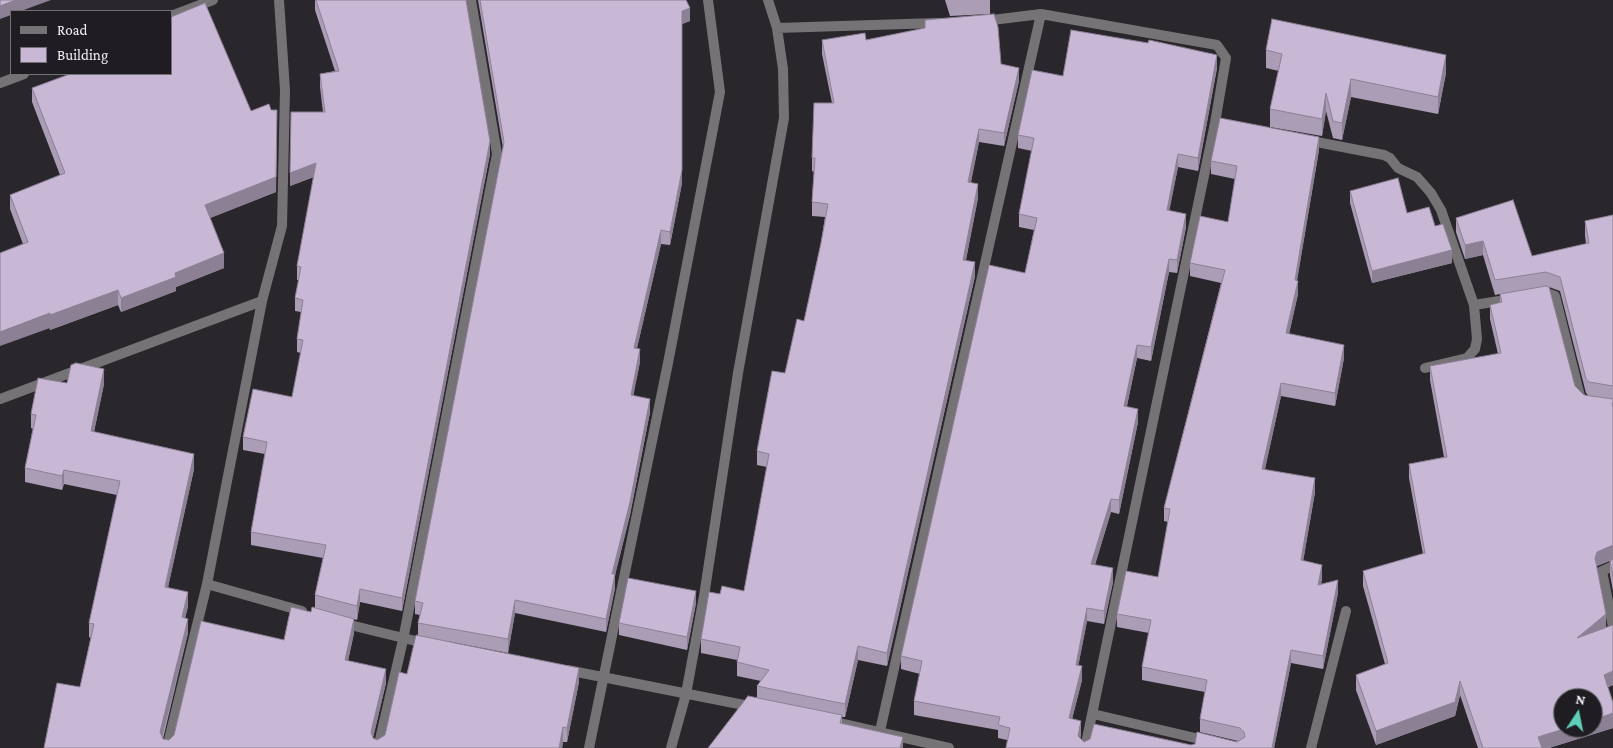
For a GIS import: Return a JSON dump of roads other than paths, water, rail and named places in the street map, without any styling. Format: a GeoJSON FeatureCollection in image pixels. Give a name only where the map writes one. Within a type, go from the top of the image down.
{"type":"FeatureCollection","features":[{"type":"Feature","properties":{"kind":"street"},"geometry":{"type":"LineString","coordinates":[[172,16],[213,0]]}},
{"type":"Feature","properties":{"kind":"street"},"geometry":{"type":"LineString","coordinates":[[167,748],[207,584],[262,301],[282,226],[285,90],[279,0]]}},
{"type":"Feature","properties":{"kind":"street"},"geometry":{"type":"LineString","coordinates":[[378,748],[403,640],[497,154],[471,0]]}},
{"type":"Feature","properties":{"kind":"street"},"geometry":{"type":"LineString","coordinates":[[589,748],[720,92],[708,0]]}},
{"type":"Feature","properties":{"kind":"street"},"geometry":{"type":"LineString","coordinates":[[671,748],[686,694],[704,596],[738,372],[784,118],[783,69],[777,28],[768,0]]}},
{"type":"Feature","properties":{"kind":"street"},"geometry":{"type":"LineString","coordinates":[[880,731],[1041,14]]}},
{"type":"Feature","properties":{"kind":"street"},"geometry":{"type":"LineString","coordinates":[[973,22],[1041,14],[1216,45],[1226,58],[1219,124],[1085,748]]}},
{"type":"Feature","properties":{"kind":"street"},"geometry":{"type":"LineString","coordinates":[[777,28],[944,23]]}},
{"type":"Feature","properties":{"kind":"street"},"geometry":{"type":"LineString","coordinates":[[0,83],[21,75]]}},
{"type":"Feature","properties":{"kind":"street"},"geometry":{"type":"LineString","coordinates":[[1300,139],[1384,155],[1390,158],[1398,168],[1416,177],[1431,193],[1441,210],[1474,305],[1477,339],[1471,354],[1467,358],[1425,368]]}},
{"type":"Feature","properties":{"kind":"street"},"geometry":{"type":"LineString","coordinates":[[1474,305],[1547,293],[1555,296],[1580,396],[1585,402],[1593,404]]}},
{"type":"Feature","properties":{"kind":"street"},"geometry":{"type":"LineString","coordinates":[[0,399],[262,301]]}},
{"type":"Feature","properties":{"kind":"street"},"geometry":{"type":"LineString","coordinates":[[1613,566],[1602,571],[1613,627]]}},
{"type":"Feature","properties":{"kind":"street"},"geometry":{"type":"LineString","coordinates":[[207,584],[310,613]]}},
{"type":"Feature","properties":{"kind":"street"},"geometry":{"type":"LineString","coordinates":[[1311,748],[1346,611]]}},
{"type":"Feature","properties":{"kind":"street"},"geometry":{"type":"LineString","coordinates":[[328,619],[403,640],[441,647]]}},
{"type":"Feature","properties":{"kind":"street"},"geometry":{"type":"LineString","coordinates":[[556,668],[764,708]]}},
{"type":"Feature","properties":{"kind":"street"},"geometry":{"type":"LineString","coordinates":[[1093,714],[1218,744]]}},
{"type":"Feature","properties":{"kind":"street"},"geometry":{"type":"LineString","coordinates":[[822,719],[949,748]]}}]}
